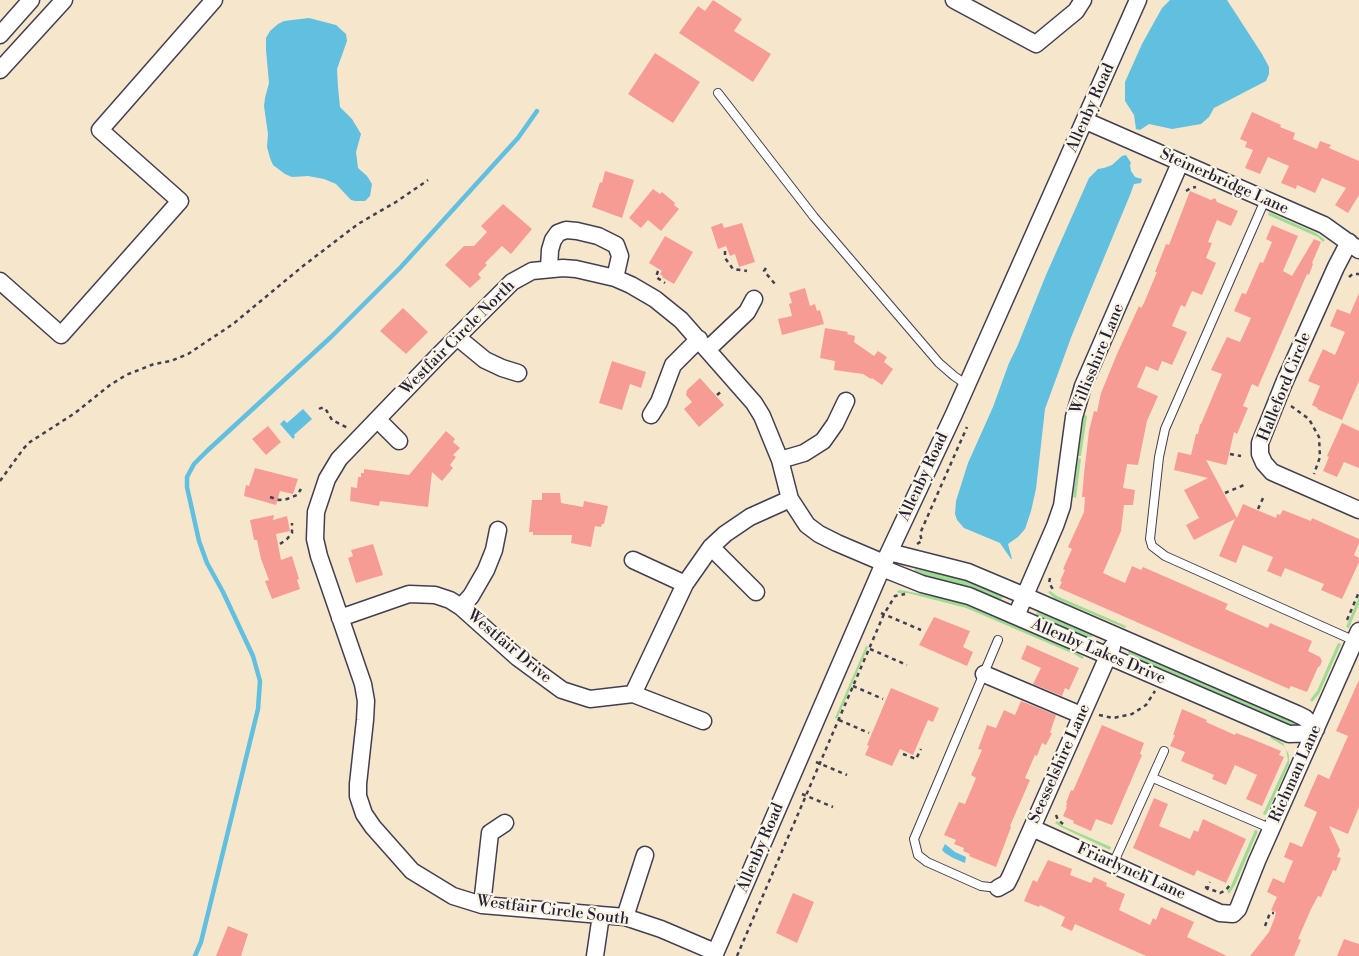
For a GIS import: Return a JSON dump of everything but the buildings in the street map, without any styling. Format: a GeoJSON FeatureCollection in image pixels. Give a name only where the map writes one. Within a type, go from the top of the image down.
{"type":"FeatureCollection","features":[{"type":"Feature","properties":{"kind":"street"},"geometry":{"type":"LineString","coordinates":[[0,35],[31,0]]}},
{"type":"Feature","properties":{"kind":"street"},"geometry":{"type":"LineString","coordinates":[[0,70],[64,0]]}},
{"type":"Feature","properties":{"kind":"street"},"geometry":{"type":"LineString","coordinates":[[0,281],[61,335],[180,201],[100,130],[214,0]]}},
{"type":"Feature","properties":{"kind":"street"},"geometry":{"type":"LineString","coordinates":[[954,0],[1036,44],[1076,11],[1083,0]]}},
{"type":"Feature","properties":{"kind":"street","name":"Allenby Road"},"geometry":{"type":"LineString","coordinates":[[715,954],[885,561],[1086,121],[1138,0]]}},
{"type":"Feature","properties":{"kind":"street","name":"Steinerbridge Lane"},"geometry":{"type":"LineString","coordinates":[[1086,121],[1324,226],[1354,246]]}},
{"type":"Feature","properties":{"kind":"street","name":"Willisshire Lane"},"geometry":{"type":"LineString","coordinates":[[1016,616],[1062,506],[1072,426],[1078,402],[1180,163]]}},
{"type":"Feature","properties":{"kind":"street"},"geometry":{"type":"LineString","coordinates":[[549,268],[550,250],[553,240],[558,233],[566,230],[577,231],[598,236],[616,244],[620,256],[615,278]]}},
{"type":"Feature","properties":{"kind":"street","name":"Halleford Circle"},"geometry":{"type":"LineString","coordinates":[[1354,246],[1336,267],[1266,428],[1260,443],[1260,454],[1264,463],[1272,472],[1359,510]]}},
{"type":"Feature","properties":{"kind":"street","name":"Westfair Circle North"},"geometry":{"type":"LineString","coordinates":[[378,420],[512,282],[532,271],[549,268],[576,269],[615,278],[643,291],[681,320],[754,403],[762,416],[780,460],[790,499],[808,525],[819,534],[885,561]]}},
{"type":"Feature","properties":{"kind":"street"},"geometry":{"type":"LineString","coordinates":[[651,415],[659,402],[673,364],[747,312],[754,300]]}},
{"type":"Feature","properties":{"kind":"street"},"geometry":{"type":"LineString","coordinates":[[457,337],[484,360],[518,373]]}},
{"type":"Feature","properties":{"kind":"street"},"geometry":{"type":"LineString","coordinates":[[780,460],[804,453],[823,441],[835,424],[846,401]]}},
{"type":"Feature","properties":{"kind":"street"},"geometry":{"type":"LineString","coordinates":[[378,420],[399,440]]}},
{"type":"Feature","properties":{"kind":"street","name":"Westfair Circle South"},"geometry":{"type":"LineString","coordinates":[[378,420],[331,469],[321,494],[315,523],[316,547],[363,684],[366,701],[358,784],[358,796],[364,814],[373,828],[412,871],[453,896],[482,905],[625,917],[661,929],[715,954]]}},
{"type":"Feature","properties":{"kind":"street"},"geometry":{"type":"LineString","coordinates":[[703,720],[633,694],[685,584],[711,547],[725,534],[750,517],[790,499]]}},
{"type":"Feature","properties":{"kind":"street"},"geometry":{"type":"LineString","coordinates":[[461,608],[471,596],[486,570],[494,550],[498,530]]}},
{"type":"Feature","properties":{"kind":"street"},"geometry":{"type":"LineString","coordinates":[[711,547],[756,592]]}},
{"type":"Feature","properties":{"kind":"street"},"geometry":{"type":"LineString","coordinates":[[633,560],[685,584]]}},
{"type":"Feature","properties":{"kind":"street","name":"Allenby Lakes Drive"},"geometry":{"type":"LineString","coordinates":[[885,561],[968,572],[1297,714],[1305,718],[1315,731]]}},
{"type":"Feature","properties":{"kind":"street","name":"Allenby Lakes Drive"},"geometry":{"type":"LineString","coordinates":[[885,561],[922,584],[969,596],[1289,734],[1315,731]]}},
{"type":"Feature","properties":{"kind":"street","name":"Westfair Drive"},"geometry":{"type":"LineString","coordinates":[[340,618],[409,594],[434,595],[450,600],[461,608],[516,657],[562,690],[590,699],[633,694]]}},
{"type":"Feature","properties":{"kind":"street","name":"Seesselshire Lane"},"geometry":{"type":"LineString","coordinates":[[998,888],[1007,883],[1011,875],[1117,635]]}},
{"type":"Feature","properties":{"kind":"street","name":"Richman Lane"},"geometry":{"type":"LineString","coordinates":[[1230,914],[1238,909],[1315,731],[1351,635]]}},
{"type":"Feature","properties":{"kind":"street"},"geometry":{"type":"LineString","coordinates":[[984,674],[1081,715]]}},
{"type":"Feature","properties":{"kind":"street"},"geometry":{"type":"LineString","coordinates":[[482,905],[490,833],[505,823]]}},
{"type":"Feature","properties":{"kind":"street","name":"Friarlynch Lane"},"geometry":{"type":"LineString","coordinates":[[1032,828],[1220,913],[1230,914]]}},
{"type":"Feature","properties":{"kind":"street"},"geometry":{"type":"LineString","coordinates":[[625,917],[645,855]]}},
{"type":"Feature","properties":{"kind":"street"},"geometry":{"type":"LineString","coordinates":[[596,956],[601,915]]}},
{"type":"Feature","properties":{"kind":"lane"},"geometry":{"type":"LineString","coordinates":[[718,93],[808,209],[870,282],[939,362],[954,376],[967,384]]}},
{"type":"Feature","properties":{"kind":"lane"},"geometry":{"type":"LineString","coordinates":[[1265,200],[1165,428],[1159,457],[1150,540],[1152,546],[1165,556],[1351,635]]}},
{"type":"Feature","properties":{"kind":"lane"},"geometry":{"type":"LineString","coordinates":[[998,640],[914,838],[918,855],[927,862],[981,886],[998,888]]}},
{"type":"Feature","properties":{"kind":"lane"},"geometry":{"type":"LineString","coordinates":[[1113,864],[1164,751]]}},
{"type":"Feature","properties":{"kind":"lane"},"geometry":{"type":"LineString","coordinates":[[1153,778],[1272,829]]}},
{"type":"Feature","properties":{"kind":"path"},"geometry":{"type":"LineString","coordinates":[[0,481],[30,442],[75,413],[110,385],[126,375],[154,364],[171,361],[194,350],[241,319],[303,266],[358,224],[396,202],[428,180]]}},
{"type":"Feature","properties":{"kind":"path"},"geometry":{"type":"LineString","coordinates":[[1188,184],[1190,188]]}},
{"type":"Feature","properties":{"kind":"path"},"geometry":{"type":"LineString","coordinates":[[1184,193],[1190,188],[1199,187]]}},
{"type":"Feature","properties":{"kind":"path"},"geometry":{"type":"LineString","coordinates":[[725,251],[725,258],[733,269],[747,271]]}},
{"type":"Feature","properties":{"kind":"path"},"geometry":{"type":"LineString","coordinates":[[766,268],[764,270],[775,284]]}},
{"type":"Feature","properties":{"kind":"path"},"geometry":{"type":"LineString","coordinates":[[1354,269],[1355,274]]}},
{"type":"Feature","properties":{"kind":"path"},"geometry":{"type":"LineString","coordinates":[[658,271],[656,277],[665,283]]}},
{"type":"Feature","properties":{"kind":"path"},"geometry":{"type":"LineString","coordinates":[[1291,406],[1309,419],[1319,437],[1320,457],[1312,477]]}},
{"type":"Feature","properties":{"kind":"path"},"geometry":{"type":"LineString","coordinates":[[319,409],[325,408],[332,420],[348,428]]}},
{"type":"Feature","properties":{"kind":"path"},"geometry":{"type":"LineString","coordinates":[[1230,454],[1241,456]]}},
{"type":"Feature","properties":{"kind":"path"},"geometry":{"type":"LineString","coordinates":[[1225,493],[1244,485]]}},
{"type":"Feature","properties":{"kind":"path"},"geometry":{"type":"LineString","coordinates":[[270,497],[279,500],[286,499],[297,495],[301,488]]}},
{"type":"Feature","properties":{"kind":"path"},"geometry":{"type":"LineString","coordinates":[[1258,509],[1264,496]]}},
{"type":"Feature","properties":{"kind":"path"},"geometry":{"type":"LineString","coordinates":[[280,544],[292,533],[292,523]]}},
{"type":"Feature","properties":{"kind":"path"},"geometry":{"type":"LineString","coordinates":[[1050,577],[1049,583],[1051,587],[1060,596]]}},
{"type":"Feature","properties":{"kind":"path"},"geometry":{"type":"LineString","coordinates":[[893,592],[895,596]]}},
{"type":"Feature","properties":{"kind":"path"},"geometry":{"type":"LineString","coordinates":[[1351,635],[1359,592]]}},
{"type":"Feature","properties":{"kind":"path"},"geometry":{"type":"LineString","coordinates":[[737,956],[870,649],[883,614],[895,596],[905,594]]}},
{"type":"Feature","properties":{"kind":"path"},"geometry":{"type":"LineString","coordinates":[[883,614],[921,630]]}},
{"type":"Feature","properties":{"kind":"path"},"geometry":{"type":"LineString","coordinates":[[870,649],[908,665]]}},
{"type":"Feature","properties":{"kind":"path"},"geometry":{"type":"LineString","coordinates":[[853,686],[883,699]]}},
{"type":"Feature","properties":{"kind":"path"},"geometry":{"type":"LineString","coordinates":[[1098,714],[1113,718],[1132,714],[1146,705],[1155,691]]}},
{"type":"Feature","properties":{"kind":"path"},"geometry":{"type":"LineString","coordinates":[[838,720],[869,733]]}},
{"type":"Feature","properties":{"kind":"path"},"geometry":{"type":"LineString","coordinates":[[903,754],[916,760],[921,749]]}},
{"type":"Feature","properties":{"kind":"path"},"geometry":{"type":"LineString","coordinates":[[816,762],[848,775]]}},
{"type":"Feature","properties":{"kind":"path"},"geometry":{"type":"LineString","coordinates":[[802,794],[833,807]]}},
{"type":"Feature","properties":{"kind":"path"},"geometry":{"type":"LineString","coordinates":[[1205,893],[1210,882]]}},
{"type":"Feature","properties":{"kind":"path"},"geometry":{"type":"LineString","coordinates":[[1265,926],[1270,914],[1274,913]]}},
{"type":"Feature","properties":{"kind":"green space"},"geometry":{"type":"Polygon","coordinates":[[[1269,212],[1316,233],[1325,240],[1323,242],[1318,237],[1268,215],[1269,212]]]}},
{"type":"Feature","properties":{"kind":"green space"},"geometry":{"type":"Polygon","coordinates":[[[1084,415],[1087,416],[1081,456],[1078,456],[1084,415]]]}},
{"type":"Feature","properties":{"kind":"green space"},"geometry":{"type":"Polygon","coordinates":[[[1078,458],[1081,459],[1076,498],[1073,497],[1078,458]]]}},
{"type":"Feature","properties":{"kind":"green space"},"geometry":{"type":"Polygon","coordinates":[[[915,569],[960,578],[1002,594],[1003,598],[998,600],[961,585],[916,574],[915,569]]]}},
{"type":"Feature","properties":{"kind":"green space"},"geometry":{"type":"Polygon","coordinates":[[[897,591],[948,599],[966,605],[1073,650],[1084,657],[1082,659],[966,608],[908,593],[898,593],[897,591]]]}},
{"type":"Feature","properties":{"kind":"green space"},"geometry":{"type":"Polygon","coordinates":[[[1050,591],[1057,596],[1126,626],[1125,628],[1054,598],[1048,592],[1050,591]]]}},
{"type":"Feature","properties":{"kind":"green space"},"geometry":{"type":"Polygon","coordinates":[[[1359,597],[1359,604],[1349,628],[1346,627],[1359,597]]]}},
{"type":"Feature","properties":{"kind":"green space"},"geometry":{"type":"Polygon","coordinates":[[[1039,610],[1093,634],[1092,637],[1088,638],[1039,616],[1036,614],[1039,610]]]}},
{"type":"Feature","properties":{"kind":"green space"},"geometry":{"type":"Polygon","coordinates":[[[1338,643],[1341,644],[1319,694],[1312,702],[1310,700],[1317,691],[1338,643]]]}},
{"type":"Feature","properties":{"kind":"green space"},"geometry":{"type":"Polygon","coordinates":[[[866,646],[868,647],[837,719],[835,718],[866,646]]]}},
{"type":"Feature","properties":{"kind":"green space"},"geometry":{"type":"Polygon","coordinates":[[[1130,650],[1297,723],[1297,725],[1293,726],[1129,655],[1128,652],[1130,650]]]}},
{"type":"Feature","properties":{"kind":"green space"},"geometry":{"type":"Polygon","coordinates":[[[1271,736],[1283,743],[1286,749],[1270,738],[1271,736]]]}},
{"type":"Feature","properties":{"kind":"green space"},"geometry":{"type":"Polygon","coordinates":[[[1286,749],[1289,755],[1289,764],[1266,815],[1263,814],[1288,760],[1286,749]]]}},
{"type":"Feature","properties":{"kind":"green space"},"geometry":{"type":"Polygon","coordinates":[[[1057,821],[1063,826],[1111,847],[1110,850],[1061,827],[1055,823],[1057,821]]]}},
{"type":"Feature","properties":{"kind":"green space"},"geometry":{"type":"Polygon","coordinates":[[[1255,830],[1258,831],[1235,885],[1229,894],[1227,891],[1255,830]]]}},
{"type":"Feature","properties":{"kind":"water"},"geometry":{"type":"Polygon","coordinates":[[[1170,0],[1227,0],[1262,54],[1269,67],[1269,74],[1266,81],[1214,108],[1209,117],[1201,124],[1172,129],[1149,124],[1140,130],[1136,129],[1134,115],[1125,101],[1125,82],[1142,44],[1162,8],[1170,0]]]}},
{"type":"Feature","properties":{"kind":"water"},"geometry":{"type":"Polygon","coordinates":[[[309,18],[336,25],[346,34],[347,41],[337,69],[340,107],[352,119],[361,134],[356,152],[358,168],[367,176],[372,184],[370,196],[365,201],[351,200],[336,184],[324,179],[308,176],[292,177],[285,174],[273,165],[270,158],[267,147],[268,134],[264,106],[269,83],[266,38],[270,31],[284,21],[309,18]]]}},
{"type":"Feature","properties":{"kind":"water"},"geometry":{"type":"Polygon","coordinates":[[[1126,155],[1131,163],[1131,171],[1135,177],[1142,179],[1141,183],[1134,184],[1072,335],[1045,409],[1036,489],[1025,529],[1008,544],[1011,559],[1000,543],[964,528],[957,520],[955,514],[956,501],[968,463],[993,407],[1009,363],[1089,178],[1098,169],[1112,165],[1122,156],[1126,155]]]}},
{"type":"Feature","properties":{"kind":"water"},"geometry":{"type":"Polygon","coordinates":[[[303,409],[312,419],[294,435],[293,439],[280,424],[284,420],[287,423],[303,409]]]}},
{"type":"Feature","properties":{"kind":"water"},"geometry":{"type":"Polygon","coordinates":[[[945,844],[955,852],[966,857],[965,863],[945,853],[942,850],[945,844]]]}},
{"type":"Feature","properties":{"kind":"waterway"},"geometry":{"type":"LineString","coordinates":[[195,956],[201,942],[258,709],[260,681],[253,656],[207,563],[199,541],[187,487],[187,477],[194,464],[207,451],[331,337],[400,268],[518,138],[537,111]]}}]}
